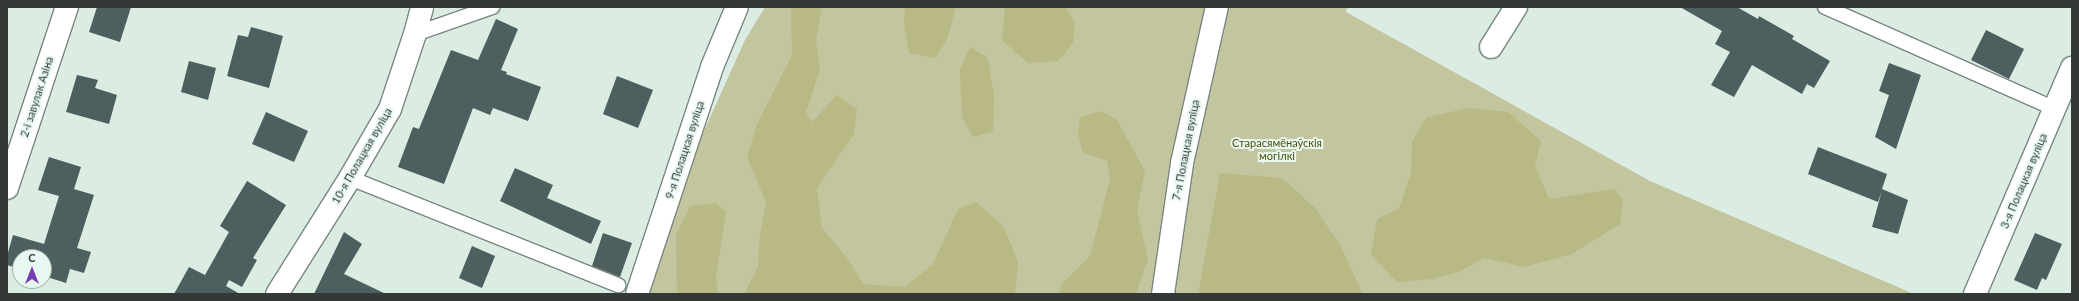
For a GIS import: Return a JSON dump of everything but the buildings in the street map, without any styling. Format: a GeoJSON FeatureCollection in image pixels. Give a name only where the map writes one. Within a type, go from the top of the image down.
{"type":"FeatureCollection","features":[{"type":"Feature","properties":{"kind":"street","name":"2-і завулак Азіна"},"geometry":{"type":"LineString","coordinates":[[7,188],[68,7]]}},
{"type":"Feature","properties":{"kind":"street","name":"10-я Полацкая вуліца"},"geometry":{"type":"LineString","coordinates":[[277,294],[350,178],[390,109],[415,34],[422,7]]}},
{"type":"Feature","properties":{"kind":"street","name":"9-я Полацкая вуліца"},"geometry":{"type":"LineString","coordinates":[[628,289],[712,67],[738,7]]}},
{"type":"Feature","properties":{"kind":"street","name":"7-я Полацкая вуліца"},"geometry":{"type":"LineString","coordinates":[[1163,294],[1182,163],[1217,7]]}},
{"type":"Feature","properties":{"kind":"street"},"geometry":{"type":"LineString","coordinates":[[1491,47],[1516,7]]}},
{"type":"Feature","properties":{"kind":"street","name":"3-я Полацкая вуліца"},"geometry":{"type":"LineString","coordinates":[[1975,294],[2072,68]]}},
{"type":"Feature","properties":{"kind":"lane"},"geometry":{"type":"LineString","coordinates":[[415,34],[492,7]]}},
{"type":"Feature","properties":{"kind":"lane"},"geometry":{"type":"LineString","coordinates":[[1825,7],[2055,109]]}},
{"type":"Feature","properties":{"kind":"lane"},"geometry":{"type":"LineString","coordinates":[[350,178],[628,289]]}},
{"type":"Feature","properties":{"kind":"green space","name":"Старасямёнаўскія могілкі"},"geometry":{"type":"Polygon","coordinates":[[[765,7],[1347,7],[1346,12],[1650,181],[1914,294],[640,294],[681,182],[745,40],[765,7]]]}},
{"type":"Feature","properties":{"kind":"green space"},"geometry":{"type":"Polygon","coordinates":[[[791,7],[822,7],[816,40],[820,69],[806,112],[812,122],[837,95],[857,109],[854,134],[817,188],[822,228],[848,259],[863,284],[905,287],[933,264],[958,209],[976,202],[1004,227],[1018,262],[1015,294],[744,294],[758,267],[760,234],[766,202],[747,157],[757,124],[792,55],[791,7]]]}},
{"type":"Feature","properties":{"kind":"green space"},"geometry":{"type":"Polygon","coordinates":[[[905,7],[956,7],[947,40],[935,58],[909,53],[904,23],[905,7]]]}},
{"type":"Feature","properties":{"kind":"green space"},"geometry":{"type":"Polygon","coordinates":[[[1005,7],[1065,7],[1075,23],[1073,43],[1058,61],[1028,63],[1002,40],[1005,7]]]}},
{"type":"Feature","properties":{"kind":"green space"},"geometry":{"type":"Polygon","coordinates":[[[970,47],[988,58],[994,96],[993,132],[973,137],[962,117],[960,70],[970,47]]]}},
{"type":"Feature","properties":{"kind":"green space"},"geometry":{"type":"Polygon","coordinates":[[[1469,108],[1508,112],[1541,141],[1535,166],[1549,199],[1615,189],[1623,200],[1620,224],[1572,254],[1524,267],[1484,258],[1459,272],[1432,279],[1397,282],[1371,255],[1377,219],[1399,208],[1411,174],[1412,141],[1427,117],[1469,108]]]}},
{"type":"Feature","properties":{"kind":"green space"},"geometry":{"type":"Polygon","coordinates":[[[1102,111],[1117,120],[1145,171],[1137,210],[1148,259],[1136,294],[1059,294],[1062,284],[1090,256],[1110,179],[1107,161],[1083,153],[1078,134],[1080,117],[1102,111]]]}},
{"type":"Feature","properties":{"kind":"green space"},"geometry":{"type":"Polygon","coordinates":[[[1220,173],[1282,178],[1315,208],[1339,243],[1363,294],[1198,294],[1220,173]]]}},
{"type":"Feature","properties":{"kind":"green space"},"geometry":{"type":"Polygon","coordinates":[[[716,203],[726,212],[716,276],[718,294],[677,294],[676,235],[690,206],[716,203]]]}}]}
